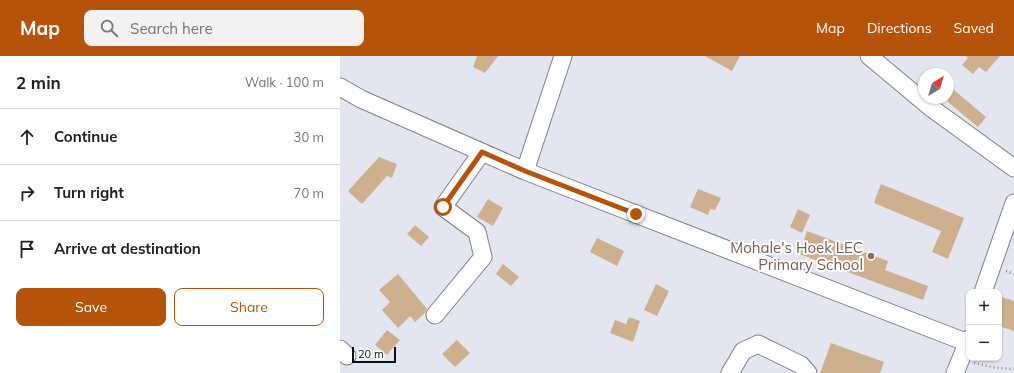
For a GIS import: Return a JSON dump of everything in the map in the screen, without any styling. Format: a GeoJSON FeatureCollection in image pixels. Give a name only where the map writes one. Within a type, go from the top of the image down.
{"type":"FeatureCollection","features":[{"type":"Feature","properties":{"kind":"street"},"geometry":{"type":"LineString","coordinates":[[525,171],[562,56]]}},
{"type":"Feature","properties":{"kind":"street"},"geometry":{"type":"LineString","coordinates":[[869,56],[930,107],[1014,168]]}},
{"type":"Feature","properties":{"kind":"street"},"geometry":{"type":"LineString","coordinates":[[340,87],[361,100],[525,171],[966,340]]}},
{"type":"Feature","properties":{"kind":"street"},"geometry":{"type":"LineString","coordinates":[[435,315],[483,257],[477,232],[443,207],[482,152]]}},
{"type":"Feature","properties":{"kind":"street"},"geometry":{"type":"LineString","coordinates":[[984,289],[1014,203]]}},
{"type":"Feature","properties":{"kind":"street"},"geometry":{"type":"LineString","coordinates":[[730,373],[743,351],[758,344],[801,364],[808,373]]}},
{"type":"Feature","properties":{"kind":"street"},"geometry":{"type":"LineString","coordinates":[[958,366],[966,346]]}},
{"type":"Feature","properties":{"kind":"path"},"geometry":{"type":"LineString","coordinates":[[958,366],[1014,369]]}},
{"type":"Feature","properties":{"kind":"building"},"geometry":{"type":"Polygon","coordinates":[[[477,56],[498,56],[485,73],[473,67],[477,56]]]}},
{"type":"Feature","properties":{"kind":"building"},"geometry":{"type":"Polygon","coordinates":[[[705,56],[740,56],[732,71],[705,56]]]}},
{"type":"Feature","properties":{"kind":"building"},"geometry":{"type":"Polygon","coordinates":[[[966,56],[1000,56],[986,72],[979,67],[973,74],[962,65],[968,58],[966,56]]]}},
{"type":"Feature","properties":{"kind":"building"},"geometry":{"type":"Polygon","coordinates":[[[954,90],[986,117],[978,127],[950,104],[954,104],[954,90]]]}},
{"type":"Feature","properties":{"kind":"building"},"geometry":{"type":"Polygon","coordinates":[[[379,157],[397,164],[392,178],[387,176],[362,204],[348,191],[379,157]]]}},
{"type":"Feature","properties":{"kind":"building"},"geometry":{"type":"Polygon","coordinates":[[[881,184],[964,218],[948,259],[932,252],[941,231],[874,203],[881,184]]]}},
{"type":"Feature","properties":{"kind":"building"},"geometry":{"type":"Polygon","coordinates":[[[698,189],[721,198],[715,210],[710,209],[708,215],[690,207],[698,189]]]}},
{"type":"Feature","properties":{"kind":"building"},"geometry":{"type":"Polygon","coordinates":[[[488,199],[503,208],[493,226],[477,217],[488,199]]]}},
{"type":"Feature","properties":{"kind":"building"},"geometry":{"type":"Polygon","coordinates":[[[798,209],[810,215],[802,233],[790,227],[798,209]]]}},
{"type":"Feature","properties":{"kind":"building"},"geometry":{"type":"Polygon","coordinates":[[[415,225],[429,237],[421,246],[407,234],[415,225]]]}},
{"type":"Feature","properties":{"kind":"building"},"geometry":{"type":"Polygon","coordinates":[[[807,231],[888,261],[885,270],[928,286],[923,300],[799,254],[807,231]]]}},
{"type":"Feature","properties":{"kind":"building"},"geometry":{"type":"Polygon","coordinates":[[[597,238],[624,251],[617,266],[590,252],[597,238]]]}},
{"type":"Feature","properties":{"kind":"building"},"geometry":{"type":"Polygon","coordinates":[[[503,264],[519,277],[511,286],[496,274],[503,264]]]}},
{"type":"Feature","properties":{"kind":"building"},"geometry":{"type":"Polygon","coordinates":[[[398,274],[427,309],[425,313],[415,322],[410,316],[398,328],[382,310],[390,302],[379,290],[398,274]]]}},
{"type":"Feature","properties":{"kind":"building"},"geometry":{"type":"Polygon","coordinates":[[[656,284],[669,291],[657,316],[644,310],[656,284]]]}},
{"type":"Feature","properties":{"kind":"building"},"geometry":{"type":"Polygon","coordinates":[[[1002,297],[1014,301],[1014,331],[1002,327],[1002,297]]]}},
{"type":"Feature","properties":{"kind":"building"},"geometry":{"type":"Polygon","coordinates":[[[629,317],[640,321],[633,342],[610,333],[615,320],[626,324],[629,317]]]}},
{"type":"Feature","properties":{"kind":"building"},"geometry":{"type":"Polygon","coordinates":[[[387,330],[400,340],[387,355],[375,345],[387,330]]]}},
{"type":"Feature","properties":{"kind":"building"},"geometry":{"type":"Polygon","coordinates":[[[457,340],[470,353],[455,367],[442,354],[457,340]]]}},
{"type":"Feature","properties":{"kind":"building"},"geometry":{"type":"Polygon","coordinates":[[[831,343],[884,362],[880,373],[820,373],[831,343]]]}},
{"type":"Feature","properties":{"kind":"place","name":"Mohale's Hoek LEC Primary School"},"geometry":{"type":"Point","coordinates":[871,256]}},
{"type":"Feature","properties":{"kind":"route"},"geometry":{"type":"LineString","coordinates":[[443,207],[482,152],[525,171],[636,214]]}}]}
